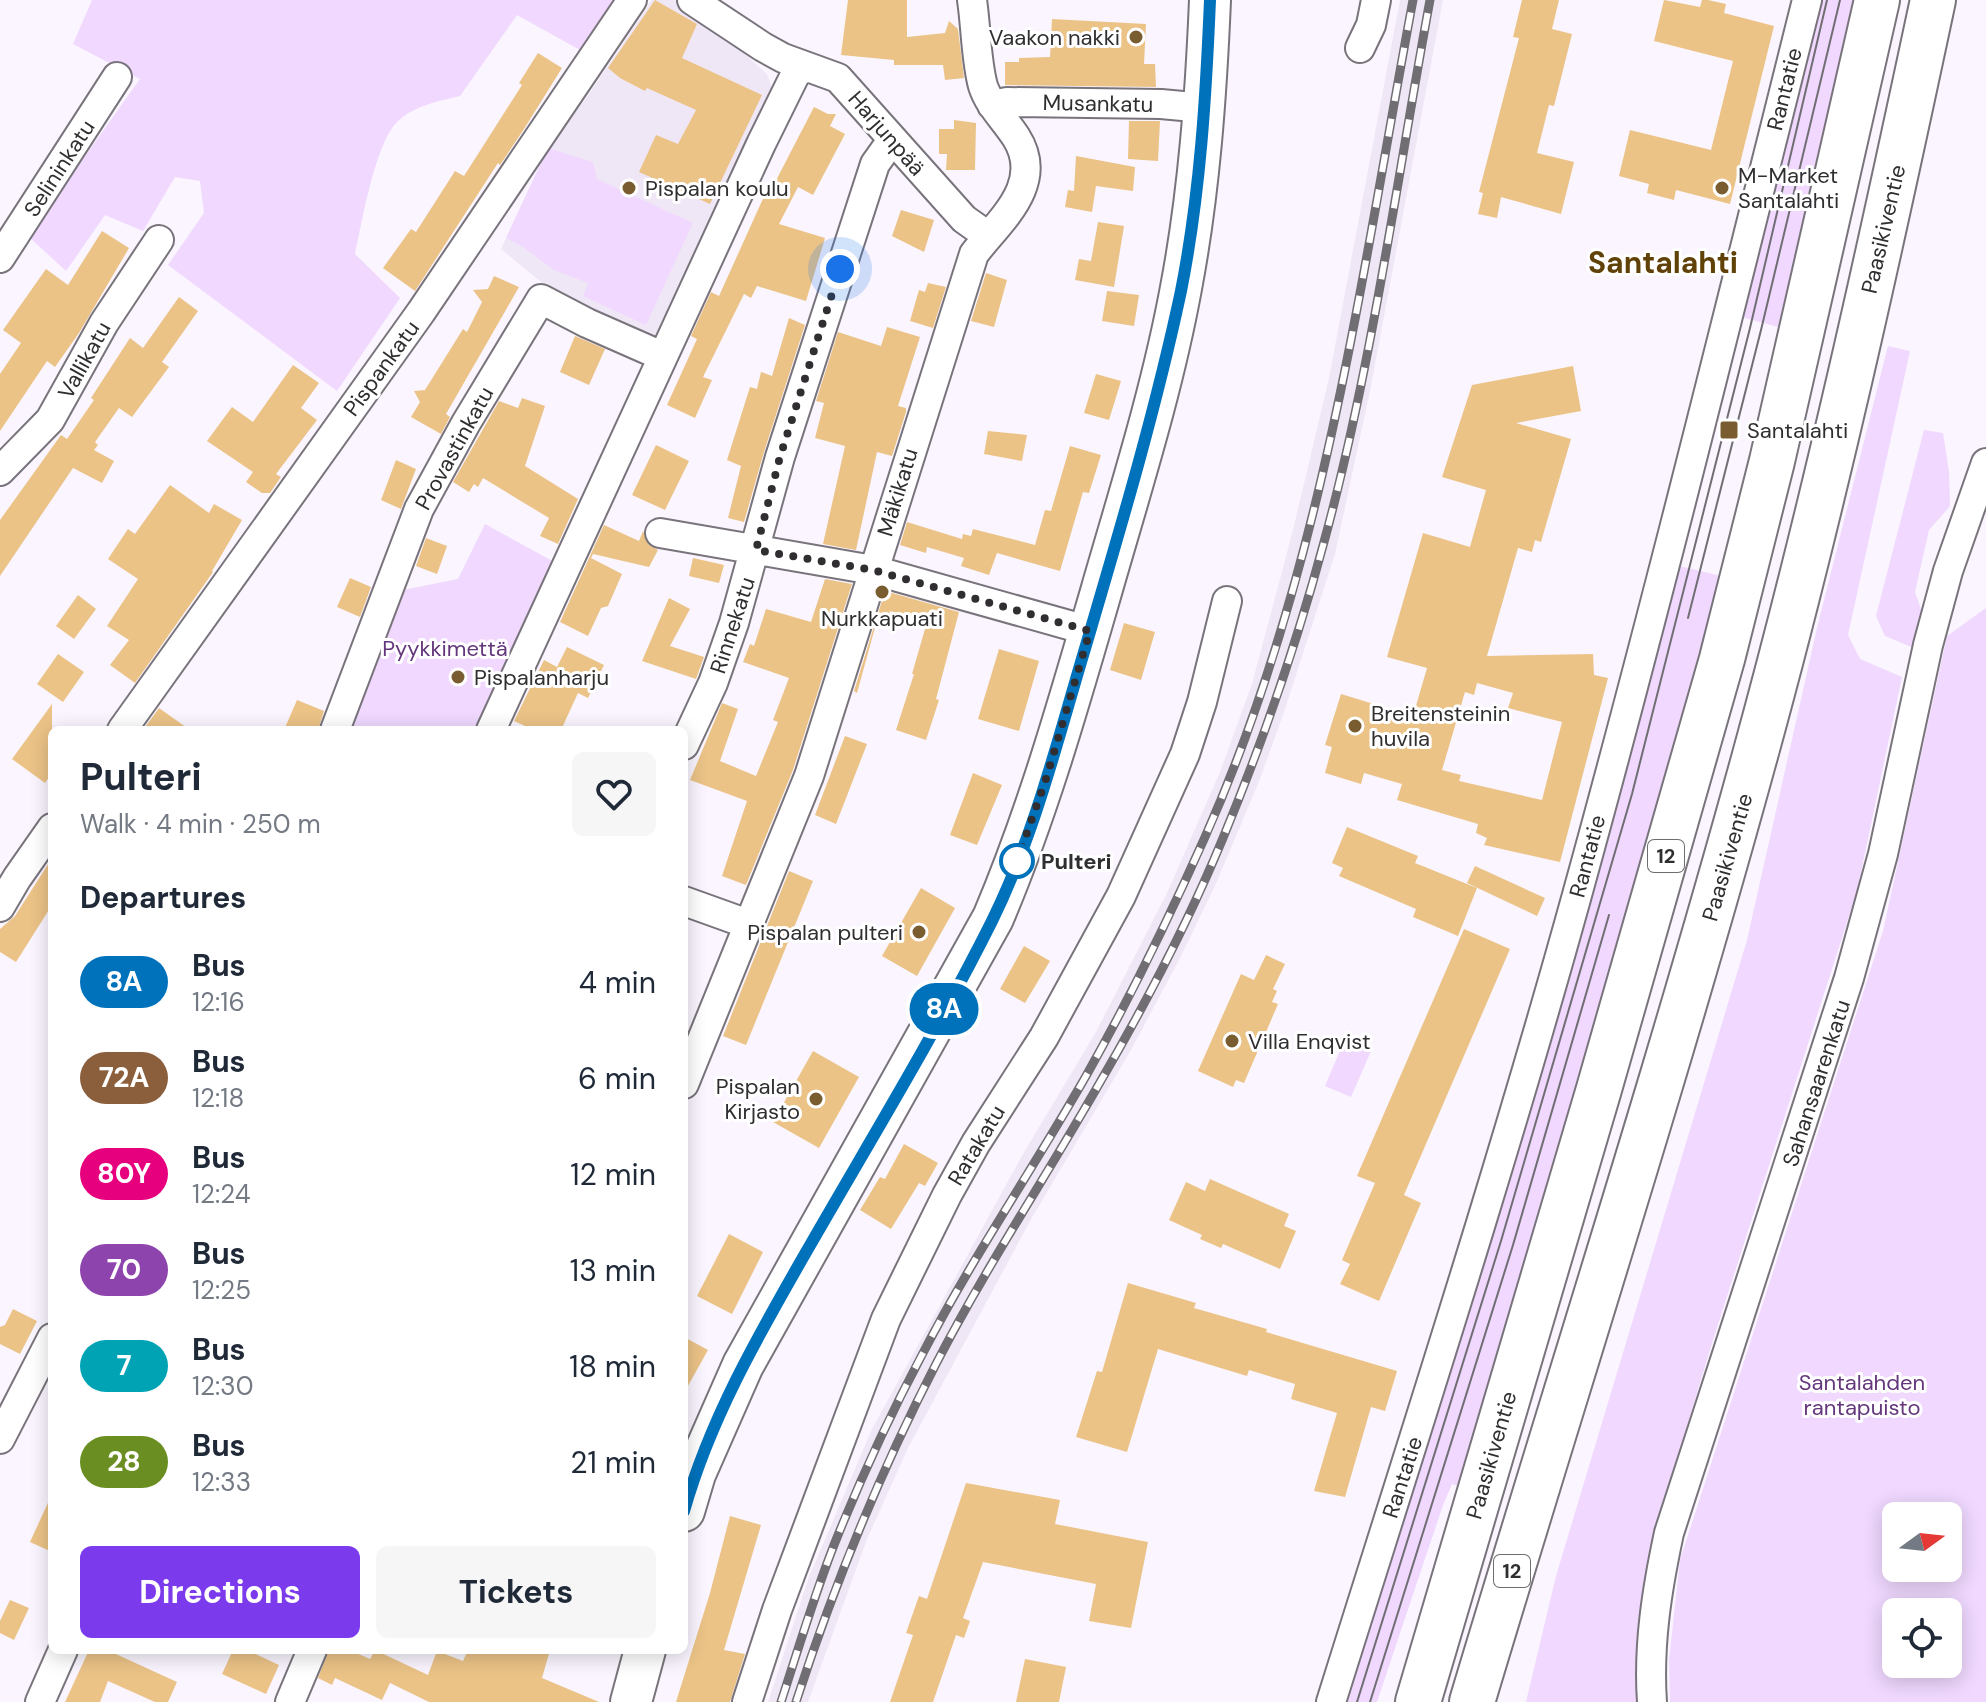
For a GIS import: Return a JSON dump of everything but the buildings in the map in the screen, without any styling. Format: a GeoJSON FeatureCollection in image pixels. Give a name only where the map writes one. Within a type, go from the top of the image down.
{"type":"FeatureCollection","features":[{"type":"Feature","properties":{"kind":"highway","name":"Paasikiventie"},"geometry":{"type":"LineString","coordinates":[[1418,1702],[1722,659],[1772,461],[1877,0]]}},
{"type":"Feature","properties":{"kind":"highway","name":"Paasikiventie"},"geometry":{"type":"LineString","coordinates":[[1472,1702],[1722,874],[1777,675],[1858,342],[1933,0]]}},
{"type":"Feature","properties":{"kind":"highway"},"geometry":{"type":"LineString","coordinates":[[1505,1702],[1513,1642],[1553,1441]]}},
{"type":"Feature","properties":{"kind":"main road"},"geometry":{"type":"LineString","coordinates":[[688,1498],[695,1474],[743,1365],[993,918],[1046,779],[1148,428],[1181,288],[1203,137],[1210,0]]}},
{"type":"Feature","properties":{"kind":"main road"},"geometry":{"type":"LineString","coordinates":[[631,1702],[644,1654]]}},
{"type":"Feature","properties":{"kind":"street","name":"Pispankatu"},"geometry":{"type":"LineString","coordinates":[[125,726],[421,312],[632,0]]}},
{"type":"Feature","properties":{"kind":"street","name":"Harjunpää"},"geometry":{"type":"LineString","coordinates":[[692,0],[763,47],[838,78],[964,219],[988,236]]}},
{"type":"Feature","properties":{"kind":"street","name":"Mäkikatu"},"geometry":{"type":"LineString","coordinates":[[688,1074],[809,776],[974,254],[1005,220],[1024,184],[1026,163],[1021,145],[992,105],[983,85],[972,0]]}},
{"type":"Feature","properties":{"kind":"street"},"geometry":{"type":"LineString","coordinates":[[1360,48],[1371,25],[1376,0]]}},
{"type":"Feature","properties":{"kind":"street","name":"Rantatie"},"geometry":{"type":"LineString","coordinates":[[1331,1702],[1441,1356],[1578,890],[1807,0]]}},
{"type":"Feature","properties":{"kind":"street"},"geometry":{"type":"LineString","coordinates":[[493,726],[783,98],[795,75],[804,66]]}},
{"type":"Feature","properties":{"kind":"street","name":"Selininkatu"},"geometry":{"type":"LineString","coordinates":[[0,258],[117,77]]}},
{"type":"Feature","properties":{"kind":"street","name":"Musankatu"},"geometry":{"type":"LineString","coordinates":[[992,105],[1007,102],[1161,104],[1204,108]]}},
{"type":"Feature","properties":{"kind":"street","name":"Rinnekatu"},"geometry":{"type":"LineString","coordinates":[[688,736],[713,683],[734,623],[780,457],[875,164],[892,140]]}},
{"type":"Feature","properties":{"kind":"street","name":"Vallikatu"},"geometry":{"type":"LineString","coordinates":[[0,471],[50,420],[104,323],[159,240]]}},
{"type":"Feature","properties":{"kind":"street","name":"Provastinkatu"},"geometry":{"type":"LineString","coordinates":[[337,726],[419,509],[466,423],[541,299],[662,356]]}},
{"type":"Feature","properties":{"kind":"street","name":"Sahansaarenkatu"},"geometry":{"type":"LineString","coordinates":[[1652,1702],[1652,1639],[1658,1586],[1669,1533],[1849,978],[1883,854],[1928,645],[1948,571],[1986,463]]}},
{"type":"Feature","properties":{"kind":"street"},"geometry":{"type":"LineString","coordinates":[[660,533],[873,570],[1090,631]]}},
{"type":"Feature","properties":{"kind":"street","name":"Ratakatu"},"geometry":{"type":"LineString","coordinates":[[747,1702],[777,1610],[886,1319],[954,1182],[1044,1037],[1121,896],[1185,754],[1202,702],[1227,601]]}},
{"type":"Feature","properties":{"kind":"street"},"geometry":{"type":"LineString","coordinates":[[0,907],[8,872],[48,832]]}},
{"type":"Feature","properties":{"kind":"street"},"geometry":{"type":"LineString","coordinates":[[688,902],[748,924]]}},
{"type":"Feature","properties":{"kind":"street"},"geometry":{"type":"LineString","coordinates":[[0,1439],[48,1346]]}},
{"type":"Feature","properties":{"kind":"street"},"geometry":{"type":"LineString","coordinates":[[40,1702],[61,1654]]}},
{"type":"Feature","properties":{"kind":"street"},"geometry":{"type":"LineString","coordinates":[[290,1702],[310,1654]]}},
{"type":"Feature","properties":{"kind":"shaded area","name":"Pispalan koulu"},"geometry":{"type":"Polygon","coordinates":[[[652,0],[674,0],[706,18],[767,74],[774,93],[653,343],[558,296],[501,249],[548,148],[587,97],[652,0]]]}},
{"type":"Feature","properties":{"kind":"shaded area"},"geometry":{"type":"Polygon","coordinates":[[[1400,0],[1443,0],[1371,386],[1335,554],[1260,779],[1215,886],[1179,960],[1131,1050],[1030,1221],[908,1448],[867,1539],[808,1702],[768,1702],[809,1577],[872,1429],[1023,1154],[1096,1032],[1167,893],[1220,772],[1252,684],[1329,378],[1400,0]]]}},
{"type":"Feature","properties":{"kind":"green space"},"geometry":{"type":"Polygon","coordinates":[[[92,0],[616,0],[580,50],[517,15],[460,96],[410,112],[389,133],[370,184],[355,254],[400,298],[337,391],[168,265],[204,213],[200,181],[175,177],[143,231],[105,215],[66,271],[28,236],[140,79],[73,44],[92,0]]]}},
{"type":"Feature","properties":{"kind":"green space"},"geometry":{"type":"Polygon","coordinates":[[[1819,0],[1855,0],[1778,327],[1738,316],[1819,0]]]}},
{"type":"Feature","properties":{"kind":"green space"},"geometry":{"type":"Polygon","coordinates":[[[548,148],[593,162],[597,179],[693,223],[646,325],[583,296],[588,283],[554,270],[506,238],[548,148]]]}},
{"type":"Feature","properties":{"kind":"green space"},"geometry":{"type":"Polygon","coordinates":[[[1888,346],[1910,351],[1848,635],[1860,659],[1902,677],[1857,891],[1649,1551],[1636,1652],[1640,1702],[1526,1702],[1556,1576],[1747,940],[1817,628],[1888,346]]]}},
{"type":"Feature","properties":{"kind":"green space"},"geometry":{"type":"Polygon","coordinates":[[[1924,430],[1943,433],[1950,506],[1929,530],[1915,592],[1922,612],[1914,648],[1885,636],[1876,616],[1924,430]]]}},
{"type":"Feature","properties":{"kind":"green space","name":"Pyykkimettä"},"geometry":{"type":"Polygon","coordinates":[[[485,524],[556,563],[481,726],[346,726],[398,591],[458,579],[485,524]]]}},
{"type":"Feature","properties":{"kind":"green space"},"geometry":{"type":"Polygon","coordinates":[[[1675,565],[1721,576],[1606,988],[1459,1486],[1452,1484],[1443,1505],[1377,1702],[1342,1702],[1675,565]]]}},
{"type":"Feature","properties":{"kind":"green space","name":"Santalahden rantapuisto"},"geometry":{"type":"Polygon","coordinates":[[[1986,608],[1986,1702],[1670,1702],[1669,1660],[1680,1560],[1883,931],[1947,636],[1986,608]]]}},
{"type":"Feature","properties":{"kind":"green space"},"geometry":{"type":"Polygon","coordinates":[[[1345,1039],[1371,1051],[1351,1097],[1325,1086],[1345,1039]]]}},
{"type":"Feature","properties":{"kind":"tram line"},"geometry":{"type":"LineString","coordinates":[[1357,1702],[1501,1241],[1632,794],[1750,328],[1827,0]]}},
{"type":"Feature","properties":{"kind":"tram line"},"geometry":{"type":"LineString","coordinates":[[1688,618],[1840,0]]}},
{"type":"Feature","properties":{"kind":"tram line"},"geometry":{"type":"LineString","coordinates":[[1370,1702],[1513,1245],[1609,915]]}},
{"type":"Feature","properties":{"kind":"railway"},"geometry":{"type":"LineString","coordinates":[[781,1702],[834,1545],[887,1424],[962,1283],[1066,1111],[1118,1017],[1205,837],[1246,737],[1280,634],[1309,530],[1333,425],[1413,0]]}},
{"type":"Feature","properties":{"kind":"railway"},"geometry":{"type":"LineString","coordinates":[[796,1702],[859,1529],[916,1403],[976,1292],[1149,994],[1210,870],[1252,765],[1302,617],[1341,476],[1383,272],[1430,0]]}},
{"type":"Feature","properties":{"kind":"bus line","name":"8A"},"geometry":{"type":"LineString","coordinates":[[688,1498],[721,1411],[743,1365],[993,918],[1046,779],[1148,428],[1181,288],[1203,137],[1210,0]]}},
{"type":"Feature","properties":{"kind":"place","name":"Vaakon nakki"},"geometry":{"type":"Point","coordinates":[1136,37]}},
{"type":"Feature","properties":{"kind":"place","name":"Pispalan koulu"},"geometry":{"type":"Point","coordinates":[629,188]}},
{"type":"Feature","properties":{"kind":"place","name":"M-Market Santalahti"},"geometry":{"type":"Point","coordinates":[1722,188]}},
{"type":"Feature","properties":{"kind":"place","name":"Santalahti"},"geometry":{"type":"Point","coordinates":[1729,430]}},
{"type":"Feature","properties":{"kind":"place","name":"Nurkkapuati"},"geometry":{"type":"Point","coordinates":[882,592]}},
{"type":"Feature","properties":{"kind":"place","name":"Pispalanharju"},"geometry":{"type":"Point","coordinates":[458,677]}},
{"type":"Feature","properties":{"kind":"place","name":"Breitensteinin huvila"},"geometry":{"type":"Point","coordinates":[1355,726]}},
{"type":"Feature","properties":{"kind":"place","name":"Pulteri"},"geometry":{"type":"Point","coordinates":[1017,861]}},
{"type":"Feature","properties":{"kind":"place","name":"Pispalan pulteri"},"geometry":{"type":"Point","coordinates":[919,932]}},
{"type":"Feature","properties":{"kind":"place","name":"Villa Enqvist"},"geometry":{"type":"Point","coordinates":[1232,1041]}},
{"type":"Feature","properties":{"kind":"place","name":"Pispalan Kirjasto"},"geometry":{"type":"Point","coordinates":[816,1099]}},
{"type":"Feature","properties":{"kind":"district","name":"Santalahti"},"geometry":{"type":"Point","coordinates":[1663,263]}},
{"type":"Feature","properties":{"kind":"route"},"geometry":{"type":"LineString","coordinates":[[840,269],[780,457],[756,550],[873,570],[1090,631],[1046,779],[1017,861]]}}]}
